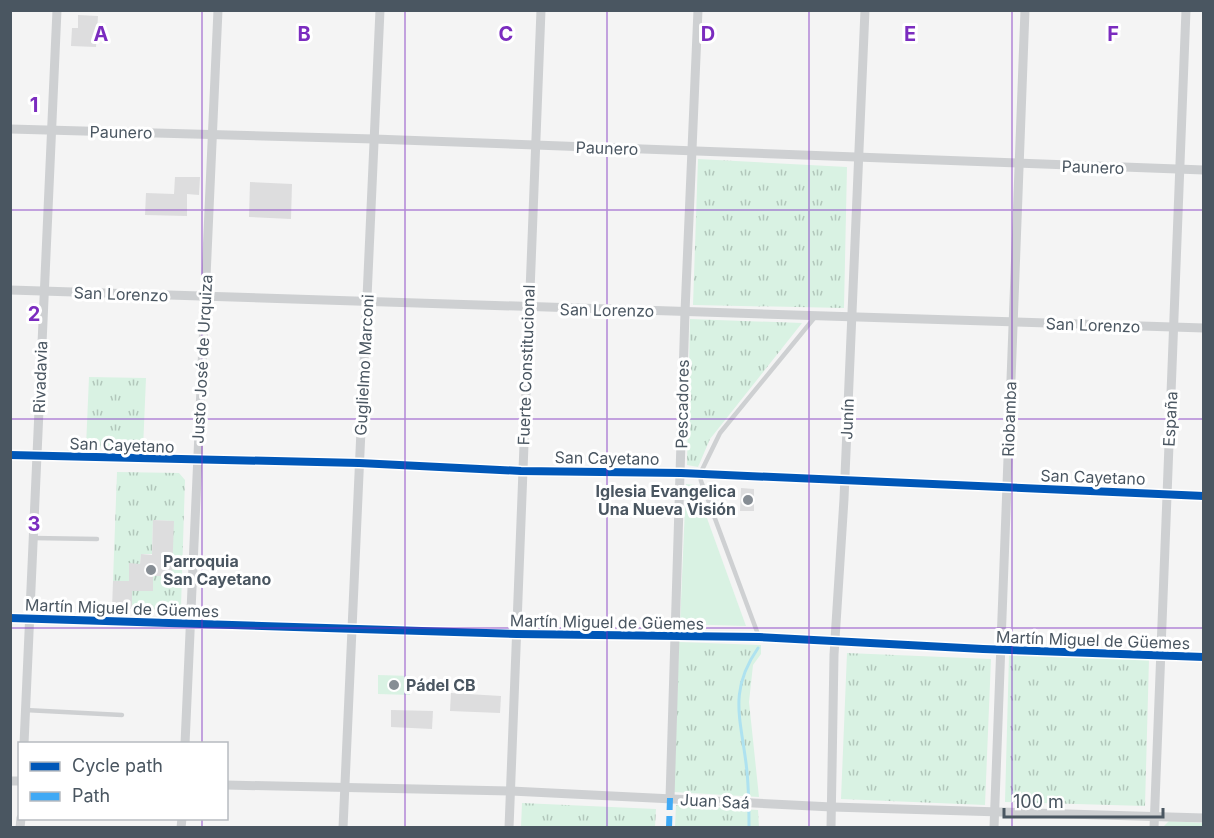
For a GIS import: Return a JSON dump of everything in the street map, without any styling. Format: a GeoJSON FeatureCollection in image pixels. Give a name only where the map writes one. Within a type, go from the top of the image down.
{"type":"FeatureCollection","features":[{"type":"Feature","properties":{"kind":"street","name":"Rivadavia"},"geometry":{"type":"LineString","coordinates":[[24,742],[57,10]]}},
{"type":"Feature","properties":{"kind":"street","name":"Justo José de Urquiza"},"geometry":{"type":"LineString","coordinates":[[185,742],[218,10]]}},
{"type":"Feature","properties":{"kind":"street","name":"Guglielmo Marconi"},"geometry":{"type":"LineString","coordinates":[[343,828],[380,10]]}},
{"type":"Feature","properties":{"kind":"street","name":"Fuerte Constitucional"},"geometry":{"type":"LineString","coordinates":[[509,828],[521,471],[541,10]]}},
{"type":"Feature","properties":{"kind":"street","name":"Pescadores"},"geometry":{"type":"LineString","coordinates":[[670,798],[673,637],[698,10]]}},
{"type":"Feature","properties":{"kind":"street","name":"Junín"},"geometry":{"type":"LineString","coordinates":[[831,828],[835,641],[845,480],[865,10]]}},
{"type":"Feature","properties":{"kind":"street","name":"Riobamba"},"geometry":{"type":"LineString","coordinates":[[994,828],[1025,10]]}},
{"type":"Feature","properties":{"kind":"street","name":"España"},"geometry":{"type":"LineString","coordinates":[[1154,828],[1186,10]]}},
{"type":"Feature","properties":{"kind":"street","name":"Paunero"},"geometry":{"type":"LineString","coordinates":[[10,129],[374,139],[1203,170]]}},
{"type":"Feature","properties":{"kind":"street","name":"San Lorenzo"},"geometry":{"type":"LineString","coordinates":[[10,290],[528,309],[1203,328]]}},
{"type":"Feature","properties":{"kind":"street","name":"San Cayetano"},"geometry":{"type":"LineString","coordinates":[[10,455],[359,463],[521,471],[681,473],[1203,496]]}},
{"type":"Feature","properties":{"kind":"street","name":"Martín Miguel de Güemes"},"geometry":{"type":"LineString","coordinates":[[10,618],[517,634],[759,637],[1000,650],[1203,657]]}},
{"type":"Feature","properties":{"kind":"street","name":"Juan Saá"},"geometry":{"type":"LineString","coordinates":[[228,785],[511,791],[832,807],[1203,818]]}},
{"type":"Feature","properties":{"kind":"lane"},"geometry":{"type":"LineString","coordinates":[[759,637],[700,474],[720,433],[815,317]]}},
{"type":"Feature","properties":{"kind":"lane"},"geometry":{"type":"LineString","coordinates":[[33,538],[97,538]]}},
{"type":"Feature","properties":{"kind":"lane"},"geometry":{"type":"LineString","coordinates":[[25,710],[122,715]]}},
{"type":"Feature","properties":{"kind":"green space"},"geometry":{"type":"Polygon","coordinates":[[[698,159],[847,167],[844,308],[693,305],[698,159]]]}},
{"type":"Feature","properties":{"kind":"green space"},"geometry":{"type":"Polygon","coordinates":[[[690,319],[802,323],[710,439],[698,467],[687,465],[690,319]]]}},
{"type":"Feature","properties":{"kind":"green space"},"geometry":{"type":"Polygon","coordinates":[[[89,377],[146,378],[143,449],[86,447],[89,377]]]}},
{"type":"Feature","properties":{"kind":"green space"},"geometry":{"type":"Polygon","coordinates":[[[117,472],[179,473],[185,480],[181,607],[175,610],[132,609],[132,591],[153,591],[153,576],[172,576],[173,521],[153,520],[152,554],[141,554],[140,564],[129,564],[129,581],[113,581],[117,472]]]}},
{"type":"Feature","properties":{"kind":"green space"},"geometry":{"type":"Polygon","coordinates":[[[686,484],[695,485],[746,626],[680,624],[686,484]]]}},
{"type":"Feature","properties":{"kind":"green space"},"geometry":{"type":"Polygon","coordinates":[[[679,642],[761,645],[761,654],[753,665],[749,702],[759,797],[674,792],[679,642]]]}},
{"type":"Feature","properties":{"kind":"green space"},"geometry":{"type":"Polygon","coordinates":[[[847,653],[991,659],[985,805],[841,799],[847,653]]]}},
{"type":"Feature","properties":{"kind":"green space"},"geometry":{"type":"Polygon","coordinates":[[[1009,655],[1149,659],[1145,806],[1005,802],[1009,655]]]}},
{"type":"Feature","properties":{"kind":"green space","name":"Pádel CB"},"geometry":{"type":"Polygon","coordinates":[[[378,675],[411,676],[410,695],[378,694],[378,675]]]}},
{"type":"Feature","properties":{"kind":"green space"},"geometry":{"type":"Polygon","coordinates":[[[522,803],[656,809],[655,827],[521,827],[522,803]]]}},
{"type":"Feature","properties":{"kind":"green space"},"geometry":{"type":"Polygon","coordinates":[[[676,805],[758,810],[759,827],[675,827],[676,805]]]}},
{"type":"Feature","properties":{"kind":"green space"},"geometry":{"type":"Polygon","coordinates":[[[1169,821],[1203,823],[1203,827],[1162,828],[1169,821]]]}},
{"type":"Feature","properties":{"kind":"building"},"geometry":{"type":"Polygon","coordinates":[[[78,15],[98,16],[96,47],[71,46],[72,28],[78,28],[78,15]]]}},
{"type":"Feature","properties":{"kind":"building"},"geometry":{"type":"Polygon","coordinates":[[[175,177],[200,177],[199,195],[187,194],[187,216],[145,215],[146,193],[174,194],[175,177]]]}},
{"type":"Feature","properties":{"kind":"building"},"geometry":{"type":"Polygon","coordinates":[[[250,182],[292,184],[291,219],[249,217],[250,182]]]}},
{"type":"Feature","properties":{"kind":"building","name":"Iglesia Evangelica Una Nueva Visión"},"geometry":{"type":"Polygon","coordinates":[[[741,488],[754,489],[754,511],[740,511],[741,488]]]}},
{"type":"Feature","properties":{"kind":"building","name":"Parroquia San Cayetano"},"geometry":{"type":"Polygon","coordinates":[[[153,520],[174,521],[172,576],[153,576],[153,591],[132,591],[132,609],[112,609],[113,581],[129,581],[129,563],[140,564],[141,554],[152,555],[153,520]]]}},
{"type":"Feature","properties":{"kind":"building"},"geometry":{"type":"Polygon","coordinates":[[[451,693],[501,696],[500,713],[450,711],[451,693]]]}},
{"type":"Feature","properties":{"kind":"building"},"geometry":{"type":"Polygon","coordinates":[[[391,710],[433,711],[432,729],[391,727],[391,710]]]}},
{"type":"Feature","properties":{"kind":"waterway"},"geometry":{"type":"LineString","coordinates":[[749,828],[748,779],[739,704],[743,677],[758,648]]}},
{"type":"Feature","properties":{"kind":"marked path"},"geometry":{"type":"LineString","coordinates":[[669,828],[670,798]]}},
{"type":"Feature","properties":{"kind":"cycle path"},"geometry":{"type":"LineString","coordinates":[[10,455],[359,463],[521,471],[681,473],[1204,496]]}},
{"type":"Feature","properties":{"kind":"cycle path"},"geometry":{"type":"LineString","coordinates":[[10,618],[517,634],[759,637],[983,649],[1204,657]]}},
{"type":"Feature","properties":{"kind":"place","name":"Iglesia Evangelica Una Nueva Visión"},"geometry":{"type":"Point","coordinates":[748,500]}},
{"type":"Feature","properties":{"kind":"place","name":"Parroquia San Cayetano"},"geometry":{"type":"Point","coordinates":[151,570]}},
{"type":"Feature","properties":{"kind":"place","name":"Pádel CB"},"geometry":{"type":"Point","coordinates":[394,685]}}]}
